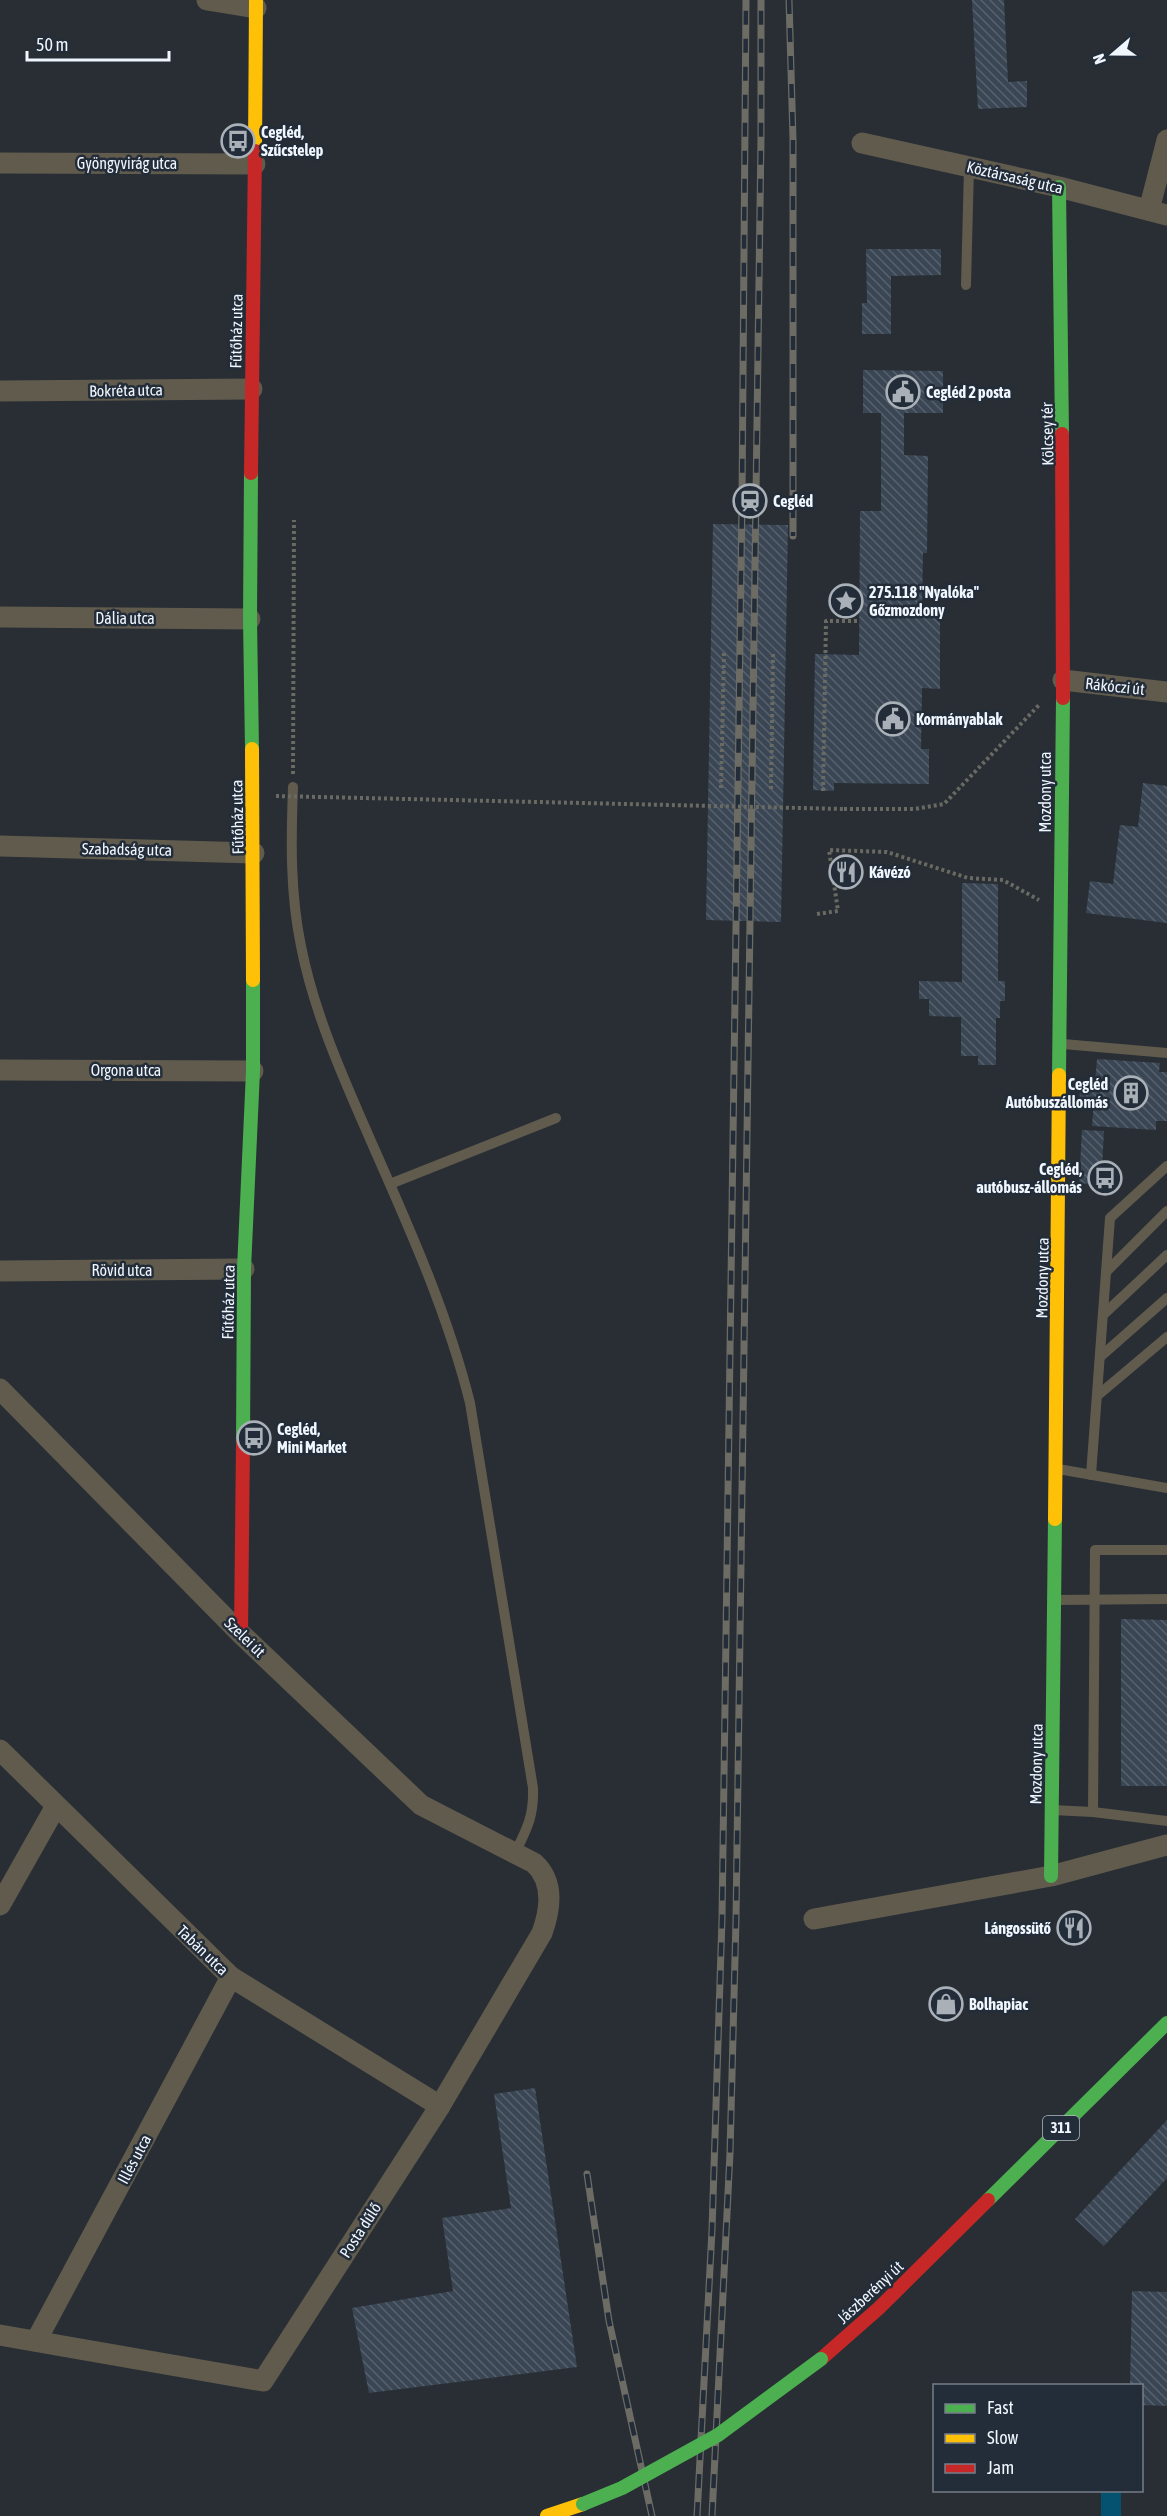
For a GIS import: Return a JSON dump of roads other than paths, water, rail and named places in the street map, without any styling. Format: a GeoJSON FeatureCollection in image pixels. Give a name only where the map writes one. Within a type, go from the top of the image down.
{"type":"FeatureCollection","features":[{"type":"Feature","properties":{"kind":"street"},"geometry":{"type":"LineString","coordinates":[[207,0],[256,4]]}},
{"type":"Feature","properties":{"kind":"street","name":"Fűtőház utca"},"geometry":{"type":"LineString","coordinates":[[241,1634],[244,1269],[253,1071],[254,853],[250,619],[256,4]]}},
{"type":"Feature","properties":{"kind":"street"},"geometry":{"type":"LineString","coordinates":[[1158,212],[1167,141]]}},
{"type":"Feature","properties":{"kind":"street","name":"Köztársaság utca"},"geometry":{"type":"LineString","coordinates":[[862,143],[1059,187],[1158,212]]}},
{"type":"Feature","properties":{"kind":"street","name":"Gyöngyvirág utca"},"geometry":{"type":"LineString","coordinates":[[0,163],[255,164]]}},
{"type":"Feature","properties":{"kind":"street","name":"Kölcsey tér"},"geometry":{"type":"LineString","coordinates":[[1059,187],[1064,437],[1063,681]]}},
{"type":"Feature","properties":{"kind":"street","name":"Bokréta utca"},"geometry":{"type":"LineString","coordinates":[[0,391],[252,388]]}},
{"type":"Feature","properties":{"kind":"street","name":"Dália utca"},"geometry":{"type":"LineString","coordinates":[[0,617],[250,619]]}},
{"type":"Feature","properties":{"kind":"street","name":"Rákóczi út"},"geometry":{"type":"LineString","coordinates":[[1063,681],[1167,692]]}},
{"type":"Feature","properties":{"kind":"street","name":"Mozdony utca"},"geometry":{"type":"LineString","coordinates":[[1052,1876],[1062,1044],[1063,681]]}},
{"type":"Feature","properties":{"kind":"street","name":"Szabadság utca"},"geometry":{"type":"LineString","coordinates":[[0,846],[254,853]]}},
{"type":"Feature","properties":{"kind":"street","name":"Orgona utca"},"geometry":{"type":"LineString","coordinates":[[0,1070],[253,1071]]}},
{"type":"Feature","properties":{"kind":"street","name":"Rövid utca"},"geometry":{"type":"LineString","coordinates":[[0,1271],[244,1269]]}},
{"type":"Feature","properties":{"kind":"street","name":"Szelei út"},"geometry":{"type":"LineString","coordinates":[[0,1389],[241,1634],[421,1805],[515,1853]]}},
{"type":"Feature","properties":{"kind":"street","name":"Tabán utca"},"geometry":{"type":"LineString","coordinates":[[0,1750],[231,1977],[440,2106]]}},
{"type":"Feature","properties":{"kind":"street"},"geometry":{"type":"LineString","coordinates":[[0,1905],[56,1806]]}},
{"type":"Feature","properties":{"kind":"street"},"geometry":{"type":"LineString","coordinates":[[814,1919],[1052,1876],[1167,1845]]}},
{"type":"Feature","properties":{"kind":"street","name":"Posta dűlő"},"geometry":{"type":"LineString","coordinates":[[0,2335],[263,2381],[440,2106],[542,1933],[547,1918],[549,1887],[543,1871],[534,1863],[515,1853]]}},
{"type":"Feature","properties":{"kind":"street","name":"Illés utca"},"geometry":{"type":"LineString","coordinates":[[36,2341],[231,1977]]}},
{"type":"Feature","properties":{"kind":"street","name":"Jászberényi út"},"geometry":{"type":"LineString","coordinates":[[547,2516],[622,2487],[718,2435],[821,2359],[879,2308],[1167,2023]]}},
{"type":"Feature","properties":{"kind":"lane"},"geometry":{"type":"LineString","coordinates":[[966,285],[969,167]]}},
{"type":"Feature","properties":{"kind":"lane"},"geometry":{"type":"LineString","coordinates":[[293,787],[291,868],[296,921],[305,963],[345,1080],[446,1318],[463,1374],[475,1432],[533,1788],[530,1822],[515,1853]]}},
{"type":"Feature","properties":{"kind":"lane"},"geometry":{"type":"LineString","coordinates":[[1062,1044],[1167,1053]]}},
{"type":"Feature","properties":{"kind":"lane"},"geometry":{"type":"LineString","coordinates":[[390,1184],[556,1118]]}},
{"type":"Feature","properties":{"kind":"lane"},"geometry":{"type":"LineString","coordinates":[[1091,1475],[1110,1218],[1167,1166]]}},
{"type":"Feature","properties":{"kind":"lane"},"geometry":{"type":"LineString","coordinates":[[1106,1272],[1167,1211]]}},
{"type":"Feature","properties":{"kind":"lane"},"geometry":{"type":"LineString","coordinates":[[1103,1315],[1167,1255]]}},
{"type":"Feature","properties":{"kind":"lane"},"geometry":{"type":"LineString","coordinates":[[1100,1357],[1167,1298]]}},
{"type":"Feature","properties":{"kind":"lane"},"geometry":{"type":"LineString","coordinates":[[1097,1396],[1167,1338]]}},
{"type":"Feature","properties":{"kind":"lane"},"geometry":{"type":"LineString","coordinates":[[1056,1469],[1167,1488]]}},
{"type":"Feature","properties":{"kind":"lane"},"geometry":{"type":"LineString","coordinates":[[1093,1812],[1095,1550],[1167,1550]]}},
{"type":"Feature","properties":{"kind":"lane"},"geometry":{"type":"LineString","coordinates":[[1055,1600],[1167,1599]]}},
{"type":"Feature","properties":{"kind":"lane"},"geometry":{"type":"LineString","coordinates":[[1052,1810],[1093,1812],[1167,1821]]}},
{"type":"Feature","properties":{"kind":"waterway"},"geometry":{"type":"LineString","coordinates":[[1111,2492],[1111,2516]]}},
{"type":"Feature","properties":{"kind":"railway"},"geometry":{"type":"LineString","coordinates":[[697,2516],[712,2230],[722,1919],[742,501],[746,0]]}},
{"type":"Feature","properties":{"kind":"railway"},"geometry":{"type":"LineString","coordinates":[[712,2516],[730,2153],[736,1919],[761,0]]}},
{"type":"Feature","properties":{"kind":"railway"},"geometry":{"type":"LineString","coordinates":[[789,0],[793,139],[793,536]]}},
{"type":"Feature","properties":{"kind":"railway"},"geometry":{"type":"LineString","coordinates":[[587,2174],[609,2321],[652,2516]]}},
{"type":"Feature","properties":{"kind":"place","name":"Cegléd, Szűcstelep"},"geometry":{"type":"Point","coordinates":[238,141]}},
{"type":"Feature","properties":{"kind":"place","name":"Cegléd 2 posta"},"geometry":{"type":"Point","coordinates":[903,392]}},
{"type":"Feature","properties":{"kind":"place","name":"Cegléd"},"geometry":{"type":"Point","coordinates":[750,501]}},
{"type":"Feature","properties":{"kind":"place","name":"275.118 \"Nyalóka\" Gőzmozdony"},"geometry":{"type":"Point","coordinates":[846,601]}},
{"type":"Feature","properties":{"kind":"place","name":"Kormányablak"},"geometry":{"type":"Point","coordinates":[893,719]}},
{"type":"Feature","properties":{"kind":"place","name":"Kávézó"},"geometry":{"type":"Point","coordinates":[846,872]}},
{"type":"Feature","properties":{"kind":"place","name":"Cegléd Autóbuszállomás"},"geometry":{"type":"Point","coordinates":[1131,1093]}},
{"type":"Feature","properties":{"kind":"place","name":"Cegléd, autóbusz-állomás"},"geometry":{"type":"Point","coordinates":[1105,1178]}},
{"type":"Feature","properties":{"kind":"place","name":"Cegléd, Mini Market"},"geometry":{"type":"Point","coordinates":[254,1438]}},
{"type":"Feature","properties":{"kind":"place","name":"Lángossütő"},"geometry":{"type":"Point","coordinates":[1074,1928]}},
{"type":"Feature","properties":{"kind":"place","name":"Bolhapiac"},"geometry":{"type":"Point","coordinates":[946,2004]}}]}
